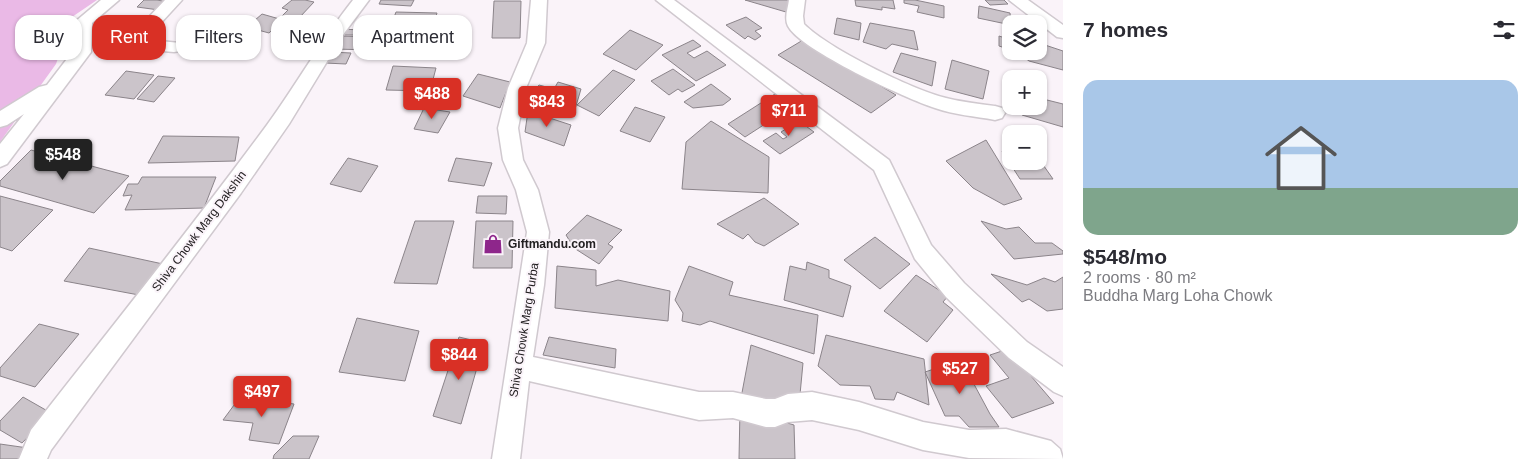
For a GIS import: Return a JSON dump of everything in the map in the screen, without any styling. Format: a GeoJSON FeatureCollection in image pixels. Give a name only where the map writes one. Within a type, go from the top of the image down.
{"type":"FeatureCollection","features":[{"type":"Feature","properties":{"kind":"street"},"geometry":{"type":"LineString","coordinates":[[0,159],[82,52],[84,21],[111,0]]}},
{"type":"Feature","properties":{"kind":"street"},"geometry":{"type":"LineString","coordinates":[[174,0],[139,37],[145,45],[174,46]]}},
{"type":"Feature","properties":{"kind":"street","name":"Shiva Chowk Marg Dakshin"},"geometry":{"type":"LineString","coordinates":[[33,459],[41,440],[282,119],[338,30],[361,0]]}},
{"type":"Feature","properties":{"kind":"street","name":"Shiva Chowk Marg Purba"},"geometry":{"type":"LineString","coordinates":[[506,459],[538,232],[527,190],[513,160],[508,128],[517,88],[536,43],[539,0]]}},
{"type":"Feature","properties":{"kind":"street"},"geometry":{"type":"LineString","coordinates":[[664,0],[882,165],[923,252],[955,290],[1018,350],[1063,384]]}},
{"type":"Feature","properties":{"kind":"street"},"geometry":{"type":"LineString","coordinates":[[797,0],[793,17],[799,30],[850,62],[904,89],[941,104],[995,113]]}},
{"type":"Feature","properties":{"kind":"street"},"geometry":{"type":"LineString","coordinates":[[1017,0],[1063,33]]}},
{"type":"Feature","properties":{"kind":"street"},"geometry":{"type":"LineString","coordinates":[[0,120],[58,84]]}},
{"type":"Feature","properties":{"kind":"street"},"geometry":{"type":"LineString","coordinates":[[518,366],[700,406],[734,405],[766,413],[775,413],[788,408],[812,406],[859,416],[923,436],[969,444],[1006,443],[1041,451],[1050,459]]}},
{"type":"Feature","properties":{"kind":"shaded area"},"geometry":{"type":"Polygon","coordinates":[[[0,0],[97,0],[75,15],[15,15],[15,60],[57,60],[0,142],[0,0]]]}},
{"type":"Feature","properties":{"kind":"building"},"geometry":{"type":"Polygon","coordinates":[[[144,0],[168,2],[159,10],[137,7],[144,0]]]}},
{"type":"Feature","properties":{"kind":"building"},"geometry":{"type":"Polygon","coordinates":[[[292,0],[314,2],[302,15],[283,15],[288,10],[282,8],[292,0]]]}},
{"type":"Feature","properties":{"kind":"building"},"geometry":{"type":"Polygon","coordinates":[[[381,0],[414,0],[411,6],[379,4],[381,0]]]}},
{"type":"Feature","properties":{"kind":"building"},"geometry":{"type":"Polygon","coordinates":[[[745,0],[792,0],[786,12],[745,0]]]}},
{"type":"Feature","properties":{"kind":"building"},"geometry":{"type":"Polygon","coordinates":[[[855,0],[893,0],[895,9],[882,7],[882,10],[856,6],[855,0]]]}},
{"type":"Feature","properties":{"kind":"building"},"geometry":{"type":"Polygon","coordinates":[[[904,0],[915,0],[944,6],[944,18],[917,12],[919,6],[904,3],[904,0]]]}},
{"type":"Feature","properties":{"kind":"building"},"geometry":{"type":"Polygon","coordinates":[[[985,0],[1004,0],[1008,4],[990,5],[985,0]]]}},
{"type":"Feature","properties":{"kind":"building"},"geometry":{"type":"Polygon","coordinates":[[[494,1],[521,1],[520,38],[492,38],[494,1]]]}},
{"type":"Feature","properties":{"kind":"building"},"geometry":{"type":"Polygon","coordinates":[[[979,6],[1010,13],[1010,15],[1002,15],[1002,23],[978,18],[979,6]]]}},
{"type":"Feature","properties":{"kind":"building"},"geometry":{"type":"Polygon","coordinates":[[[396,12],[437,13],[436,15],[395,15],[396,12]]]}},
{"type":"Feature","properties":{"kind":"building"},"geometry":{"type":"Polygon","coordinates":[[[261,15],[271,17],[271,31],[269,33],[261,31],[261,15]]]}},
{"type":"Feature","properties":{"kind":"building"},"geometry":{"type":"Polygon","coordinates":[[[746,17],[762,28],[755,31],[761,36],[755,40],[748,36],[745,39],[726,25],[746,17]]]}},
{"type":"Feature","properties":{"kind":"building"},"geometry":{"type":"Polygon","coordinates":[[[837,18],[861,23],[859,40],[834,34],[837,18]]]}},
{"type":"Feature","properties":{"kind":"building"},"geometry":{"type":"Polygon","coordinates":[[[870,23],[914,31],[918,50],[892,44],[886,49],[863,42],[870,23]]]}},
{"type":"Feature","properties":{"kind":"building"},"geometry":{"type":"Polygon","coordinates":[[[343,29],[353,30],[353,35],[343,35],[343,29]]]}},
{"type":"Feature","properties":{"kind":"building"},"geometry":{"type":"Polygon","coordinates":[[[630,30],[663,45],[636,70],[603,54],[630,30]]]}},
{"type":"Feature","properties":{"kind":"building"},"geometry":{"type":"Polygon","coordinates":[[[343,36],[353,36],[353,49],[343,49],[343,36]]]}},
{"type":"Feature","properties":{"kind":"building"},"geometry":{"type":"Polygon","coordinates":[[[999,36],[1002,37],[1002,47],[999,46],[999,36]]]}},
{"type":"Feature","properties":{"kind":"building"},"geometry":{"type":"Polygon","coordinates":[[[693,40],[701,46],[687,53],[694,58],[707,51],[726,65],[696,81],[662,55],[693,40]]]}},
{"type":"Feature","properties":{"kind":"building"},"geometry":{"type":"Polygon","coordinates":[[[803,40],[896,95],[871,113],[778,55],[803,40]]]}},
{"type":"Feature","properties":{"kind":"building"},"geometry":{"type":"Polygon","coordinates":[[[1047,46],[1063,51],[1063,70],[1028,60],[1047,60],[1047,46]]]}},
{"type":"Feature","properties":{"kind":"building"},"geometry":{"type":"Polygon","coordinates":[[[343,53],[351,53],[346,64],[325,63],[326,60],[343,60],[343,53]]]}},
{"type":"Feature","properties":{"kind":"building"},"geometry":{"type":"Polygon","coordinates":[[[901,53],[936,62],[932,86],[893,72],[901,53]]]}},
{"type":"Feature","properties":{"kind":"building"},"geometry":{"type":"Polygon","coordinates":[[[952,60],[989,71],[983,99],[945,89],[952,60]]]}},
{"type":"Feature","properties":{"kind":"building"},"geometry":{"type":"Polygon","coordinates":[[[393,66],[436,68],[430,91],[386,90],[393,66]]]}},
{"type":"Feature","properties":{"kind":"building"},"geometry":{"type":"Polygon","coordinates":[[[673,69],[695,85],[682,92],[678,89],[669,95],[651,81],[673,69]]]}},
{"type":"Feature","properties":{"kind":"building"},"geometry":{"type":"Polygon","coordinates":[[[613,70],[635,80],[599,116],[577,105],[613,70]]]}},
{"type":"Feature","properties":{"kind":"building"},"geometry":{"type":"Polygon","coordinates":[[[126,71],[154,75],[134,99],[105,95],[126,71]]]}},
{"type":"Feature","properties":{"kind":"building"},"geometry":{"type":"Polygon","coordinates":[[[478,74],[510,82],[500,108],[463,96],[478,74]]]}},
{"type":"Feature","properties":{"kind":"building"},"geometry":{"type":"Polygon","coordinates":[[[158,76],[175,78],[154,102],[137,99],[158,76]]]}},
{"type":"Feature","properties":{"kind":"building"},"geometry":{"type":"Polygon","coordinates":[[[558,82],[581,89],[573,116],[530,105],[532,93],[539,85],[554,89],[558,82]]]}},
{"type":"Feature","properties":{"kind":"building"},"geometry":{"type":"Polygon","coordinates":[[[711,84],[731,99],[723,105],[693,108],[684,102],[711,84]]]}},
{"type":"Feature","properties":{"kind":"building"},"geometry":{"type":"Polygon","coordinates":[[[775,94],[793,106],[745,137],[728,124],[775,94]]]}},
{"type":"Feature","properties":{"kind":"building"},"geometry":{"type":"Polygon","coordinates":[[[1047,100],[1063,104],[1063,127],[1022,115],[1047,115],[1047,100]]]}},
{"type":"Feature","properties":{"kind":"building"},"geometry":{"type":"Polygon","coordinates":[[[635,107],[665,117],[650,142],[620,131],[635,107]]]}},
{"type":"Feature","properties":{"kind":"building"},"geometry":{"type":"Polygon","coordinates":[[[424,108],[450,112],[438,133],[414,129],[424,108]]]}},
{"type":"Feature","properties":{"kind":"building"},"geometry":{"type":"Polygon","coordinates":[[[528,111],[571,125],[564,146],[525,132],[528,111]]]}},
{"type":"Feature","properties":{"kind":"building"},"geometry":{"type":"Polygon","coordinates":[[[711,121],[769,157],[768,193],[682,189],[686,142],[711,121]]]}},
{"type":"Feature","properties":{"kind":"building"},"geometry":{"type":"Polygon","coordinates":[[[799,121],[814,132],[780,154],[763,141],[776,133],[783,139],[787,137],[781,132],[799,121]]]}},
{"type":"Feature","properties":{"kind":"building"},"geometry":{"type":"Polygon","coordinates":[[[163,136],[239,137],[235,161],[148,163],[163,136]]]}},
{"type":"Feature","properties":{"kind":"building"},"geometry":{"type":"Polygon","coordinates":[[[986,140],[1002,166],[1002,170],[1004,170],[1022,199],[1004,205],[973,188],[946,161],[986,140]]]}},
{"type":"Feature","properties":{"kind":"building"},"geometry":{"type":"Polygon","coordinates":[[[31,150],[129,176],[94,213],[0,186],[0,181],[31,150]]]}},
{"type":"Feature","properties":{"kind":"building"},"geometry":{"type":"Polygon","coordinates":[[[348,158],[378,166],[361,192],[330,184],[348,158]]]}},
{"type":"Feature","properties":{"kind":"building"},"geometry":{"type":"Polygon","coordinates":[[[456,158],[492,163],[484,186],[448,181],[456,158]]]}},
{"type":"Feature","properties":{"kind":"building"},"geometry":{"type":"Polygon","coordinates":[[[1014,170],[1047,170],[1053,179],[1020,179],[1014,170]]]}},
{"type":"Feature","properties":{"kind":"building"},"geometry":{"type":"Polygon","coordinates":[[[142,177],[216,177],[204,208],[125,210],[132,195],[123,196],[128,184],[138,184],[142,177]]]}},
{"type":"Feature","properties":{"kind":"building"},"geometry":{"type":"Polygon","coordinates":[[[0,196],[53,210],[12,251],[0,247],[0,196]]]}},
{"type":"Feature","properties":{"kind":"building"},"geometry":{"type":"Polygon","coordinates":[[[478,196],[507,196],[506,214],[476,213],[478,196]]]}},
{"type":"Feature","properties":{"kind":"building"},"geometry":{"type":"Polygon","coordinates":[[[764,198],[799,224],[764,246],[755,242],[748,234],[743,239],[717,224],[764,198]]]}},
{"type":"Feature","properties":{"kind":"building"},"geometry":{"type":"Polygon","coordinates":[[[587,215],[622,230],[608,244],[613,247],[599,264],[574,248],[566,235],[587,215]]]}},
{"type":"Feature","properties":{"kind":"building"},"geometry":{"type":"Polygon","coordinates":[[[415,221],[454,221],[437,284],[394,283],[415,221]]]}},
{"type":"Feature","properties":{"kind":"building","name":"Giftmandu.com"},"geometry":{"type":"Polygon","coordinates":[[[476,221],[513,221],[512,268],[473,268],[476,221]]]}},
{"type":"Feature","properties":{"kind":"building"},"geometry":{"type":"Polygon","coordinates":[[[981,221],[1006,229],[1019,227],[1035,243],[1052,243],[1063,251],[1063,254],[1014,259],[981,221]]]}},
{"type":"Feature","properties":{"kind":"building"},"geometry":{"type":"Polygon","coordinates":[[[875,237],[910,264],[880,289],[844,260],[875,237]]]}},
{"type":"Feature","properties":{"kind":"building"},"geometry":{"type":"Polygon","coordinates":[[[89,248],[163,264],[139,295],[64,281],[89,248]]]}},
{"type":"Feature","properties":{"kind":"building"},"geometry":{"type":"Polygon","coordinates":[[[807,262],[829,270],[829,278],[851,286],[843,317],[784,300],[790,266],[806,270],[807,262]]]}},
{"type":"Feature","properties":{"kind":"building"},"geometry":{"type":"Polygon","coordinates":[[[557,266],[596,270],[596,286],[618,280],[670,291],[668,321],[555,308],[557,266]]]}},
{"type":"Feature","properties":{"kind":"building"},"geometry":{"type":"Polygon","coordinates":[[[689,266],[733,282],[729,295],[818,315],[814,354],[710,321],[700,325],[682,321],[683,313],[675,300],[689,266]]]}},
{"type":"Feature","properties":{"kind":"building"},"geometry":{"type":"Polygon","coordinates":[[[991,274],[1027,285],[1044,278],[1055,282],[1063,277],[1063,309],[1047,311],[1029,299],[1022,302],[991,274]]]}},
{"type":"Feature","properties":{"kind":"building"},"geometry":{"type":"Polygon","coordinates":[[[916,275],[948,296],[943,302],[953,310],[927,342],[884,311],[916,275]]]}},
{"type":"Feature","properties":{"kind":"building"},"geometry":{"type":"Polygon","coordinates":[[[357,318],[419,331],[405,381],[339,372],[357,318]]]}},
{"type":"Feature","properties":{"kind":"building"},"geometry":{"type":"Polygon","coordinates":[[[39,324],[79,334],[35,387],[0,376],[0,368],[39,324]]]}},
{"type":"Feature","properties":{"kind":"building"},"geometry":{"type":"Polygon","coordinates":[[[826,335],[924,359],[929,405],[897,392],[894,400],[875,399],[870,386],[840,385],[818,366],[826,335]]]}},
{"type":"Feature","properties":{"kind":"building"},"geometry":{"type":"Polygon","coordinates":[[[459,337],[484,343],[461,424],[433,416],[459,337]]]}},
{"type":"Feature","properties":{"kind":"building"},"geometry":{"type":"Polygon","coordinates":[[[549,337],[616,349],[615,368],[543,355],[549,337]]]}},
{"type":"Feature","properties":{"kind":"building"},"geometry":{"type":"Polygon","coordinates":[[[751,345],[803,363],[799,405],[741,398],[751,345]]]}},
{"type":"Feature","properties":{"kind":"building"},"geometry":{"type":"Polygon","coordinates":[[[1008,349],[1054,403],[1012,418],[986,386],[1009,378],[990,355],[1008,349]]]}},
{"type":"Feature","properties":{"kind":"building"},"geometry":{"type":"Polygon","coordinates":[[[961,360],[999,427],[969,427],[959,416],[945,416],[925,372],[961,360]]]}},
{"type":"Feature","properties":{"kind":"building"},"geometry":{"type":"Polygon","coordinates":[[[23,397],[51,413],[22,443],[0,430],[0,421],[23,397]]]}},
{"type":"Feature","properties":{"kind":"building"},"geometry":{"type":"Polygon","coordinates":[[[240,397],[294,404],[279,444],[249,440],[253,423],[223,420],[240,397]]]}},
{"type":"Feature","properties":{"kind":"building"},"geometry":{"type":"Polygon","coordinates":[[[740,409],[794,425],[795,459],[739,459],[740,409]]]}},
{"type":"Feature","properties":{"kind":"building"},"geometry":{"type":"Polygon","coordinates":[[[293,436],[319,436],[309,459],[273,459],[274,455],[293,436]]]}},
{"type":"Feature","properties":{"kind":"building"},"geometry":{"type":"Polygon","coordinates":[[[0,444],[35,449],[29,459],[0,459],[0,444]]]}},
{"type":"Feature","properties":{"kind":"place","name":"Giftmandu.com"},"geometry":{"type":"Point","coordinates":[493,244]}}]}
